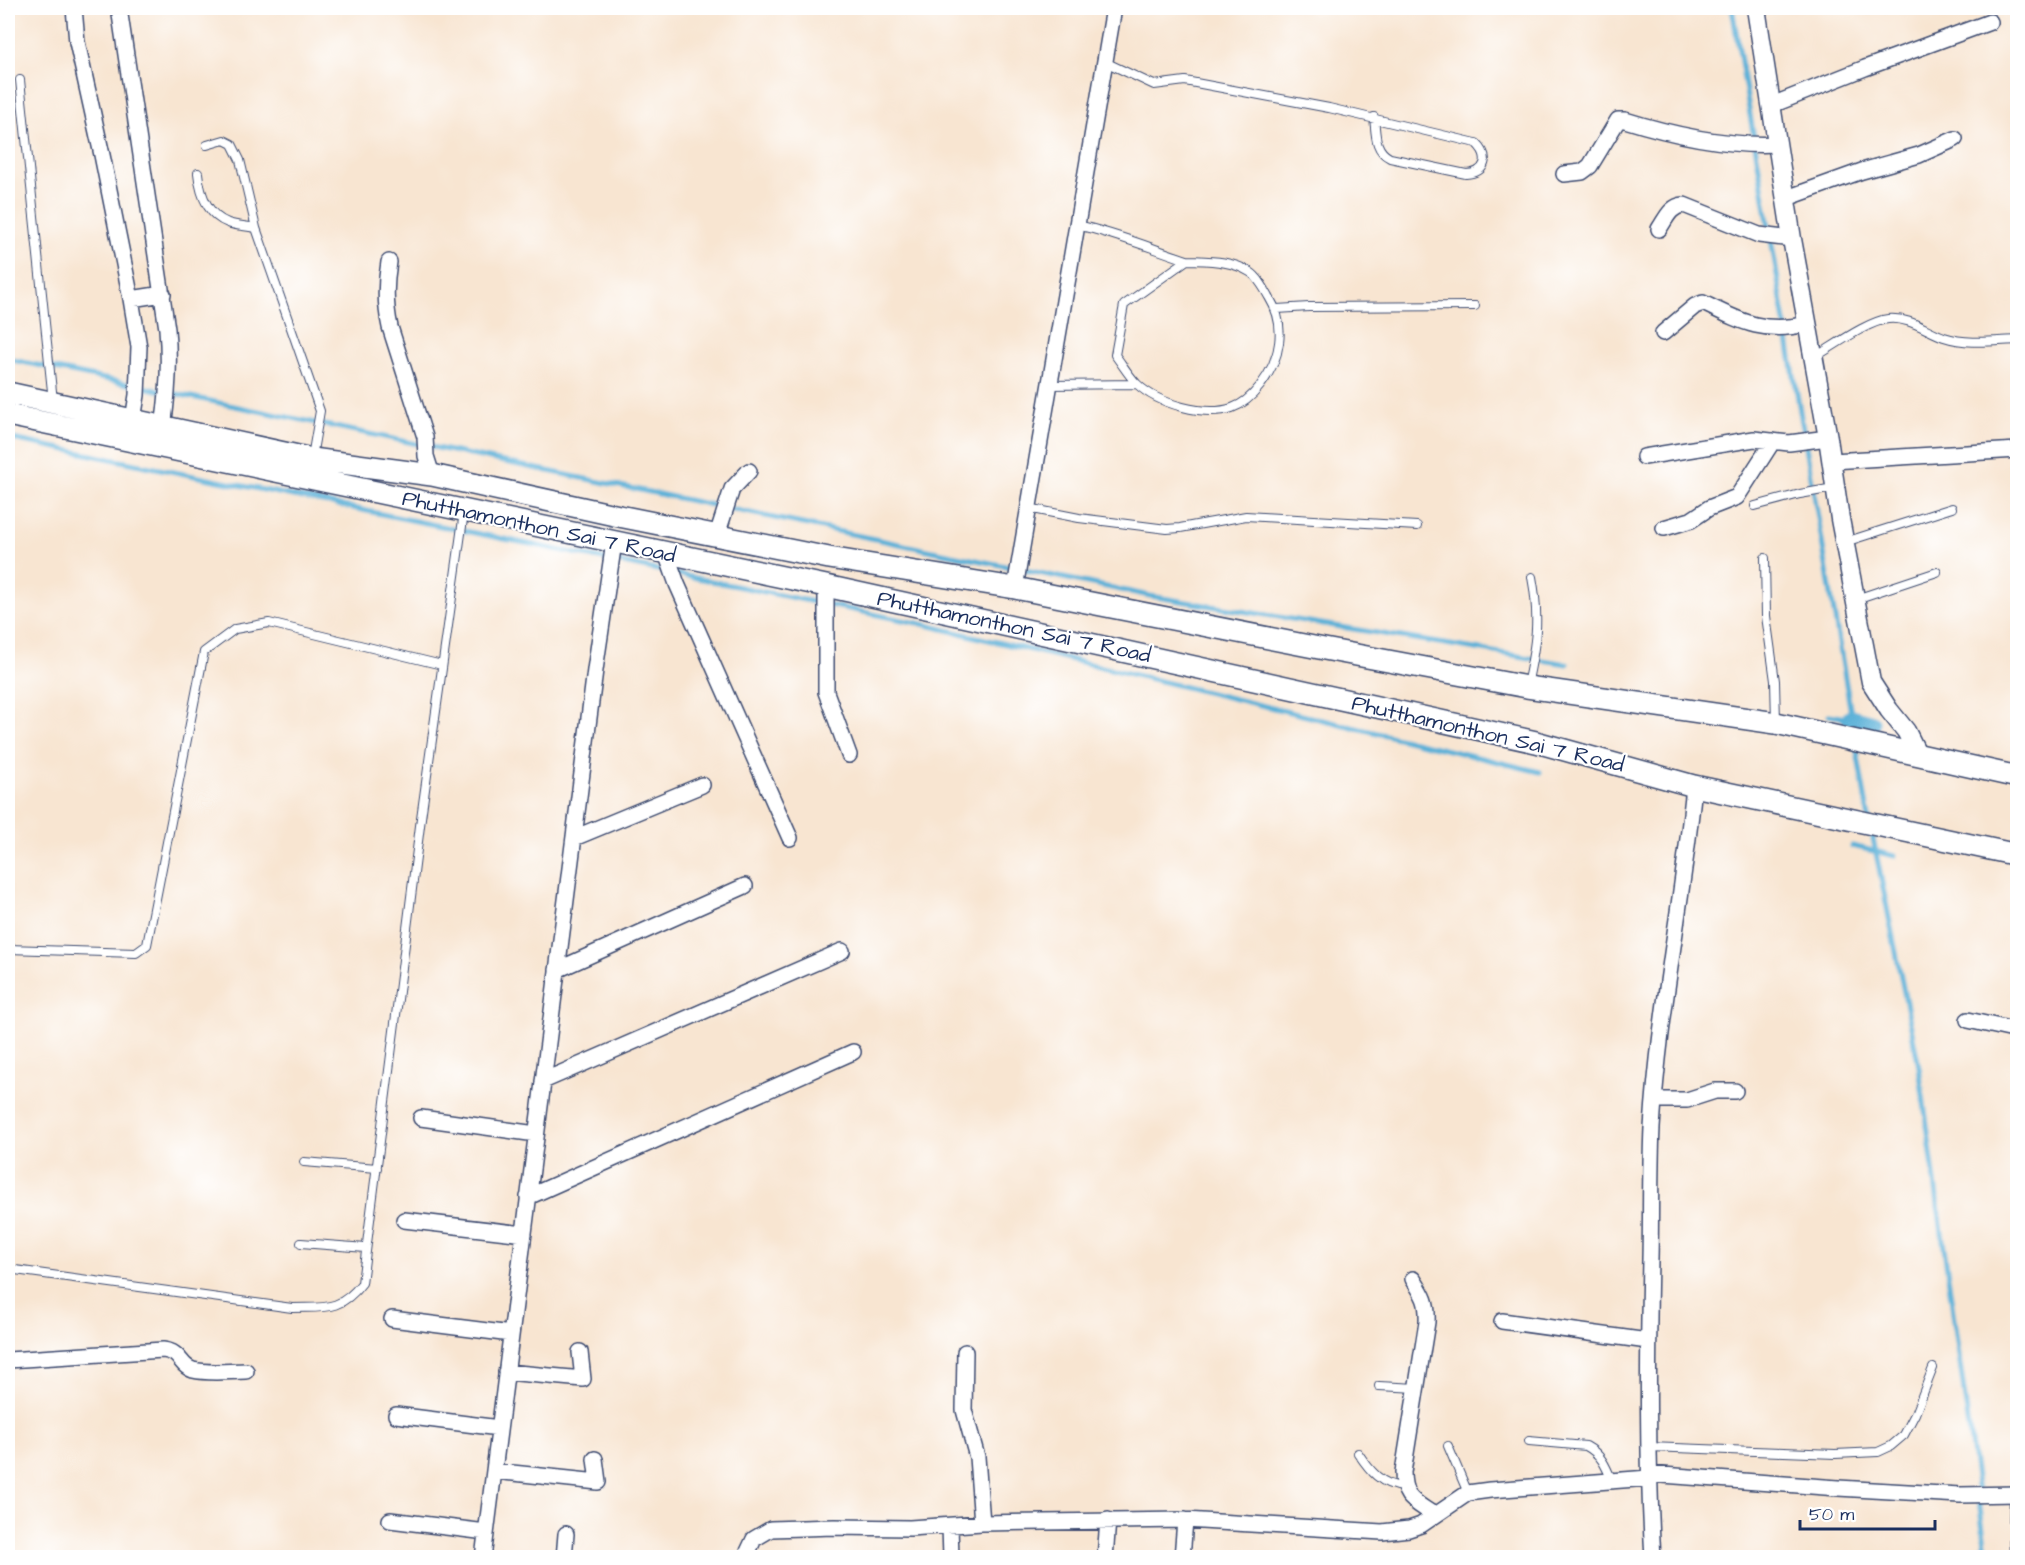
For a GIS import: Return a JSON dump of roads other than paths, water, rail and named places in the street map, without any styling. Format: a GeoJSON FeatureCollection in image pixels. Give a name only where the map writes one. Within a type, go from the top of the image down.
{"type":"FeatureCollection","features":[{"type":"Feature","properties":{"kind":"main road","name":"Phutthamonthon Sai 7 Road"},"geometry":{"type":"LineString","coordinates":[[8,393],[52,393],[133,420],[163,427],[429,466],[619,516],[721,526],[829,558],[1016,584],[1319,648],[1527,687],[1776,723],[2018,777]]}},
{"type":"Feature","properties":{"kind":"main road","name":"Phutthamonthon Sai 7 Road"},"geometry":{"type":"LineString","coordinates":[[8,415],[1536,742],[1694,786],[2018,855]]}},
{"type":"Feature","properties":{"kind":"street"},"geometry":{"type":"LineString","coordinates":[[74,8],[77,42],[131,299],[139,355],[133,420]]}},
{"type":"Feature","properties":{"kind":"street"},"geometry":{"type":"LineString","coordinates":[[119,8],[163,294],[169,356],[163,427]]}},
{"type":"Feature","properties":{"kind":"street"},"geometry":{"type":"LineString","coordinates":[[1016,584],[1114,8]]}},
{"type":"Feature","properties":{"kind":"street"},"geometry":{"type":"LineString","coordinates":[[1756,8],[1772,105],[1772,145],[1787,198],[1784,238],[1802,326],[1814,358],[1821,439],[1832,461],[1827,489],[1845,542],[1871,682],[1906,731],[1918,755]]}},
{"type":"Feature","properties":{"kind":"street"},"geometry":{"type":"LineString","coordinates":[[1772,105],[1864,68],[1990,22]]}},
{"type":"Feature","properties":{"kind":"street"},"geometry":{"type":"LineString","coordinates":[[1563,174],[1582,172],[1590,166],[1618,120],[1680,135],[1744,144],[1772,145]]}},
{"type":"Feature","properties":{"kind":"street"},"geometry":{"type":"LineString","coordinates":[[1787,198],[1862,171],[1919,155],[1955,139]]}},
{"type":"Feature","properties":{"kind":"street"},"geometry":{"type":"LineString","coordinates":[[1659,229],[1671,210],[1684,205],[1759,235],[1784,238]]}},
{"type":"Feature","properties":{"kind":"street"},"geometry":{"type":"LineString","coordinates":[[389,262],[385,281],[386,310],[426,437],[429,466]]}},
{"type":"Feature","properties":{"kind":"street"},"geometry":{"type":"LineString","coordinates":[[131,299],[163,294]]}},
{"type":"Feature","properties":{"kind":"street"},"geometry":{"type":"LineString","coordinates":[[1663,333],[1695,306],[1703,303],[1753,326],[1772,328],[1802,326]]}},
{"type":"Feature","properties":{"kind":"street"},"geometry":{"type":"LineString","coordinates":[[1644,457],[1754,439],[1790,443],[1821,439]]}},
{"type":"Feature","properties":{"kind":"street"},"geometry":{"type":"LineString","coordinates":[[1664,528],[1691,519],[1708,508],[1737,497],[1773,441]]}},
{"type":"Feature","properties":{"kind":"street"},"geometry":{"type":"LineString","coordinates":[[1832,461],[2018,450]]}},
{"type":"Feature","properties":{"kind":"street"},"geometry":{"type":"LineString","coordinates":[[721,526],[732,489],[749,471]]}},
{"type":"Feature","properties":{"kind":"street"},"geometry":{"type":"LineString","coordinates":[[483,1557],[574,838],[614,545]]}},
{"type":"Feature","properties":{"kind":"street"},"geometry":{"type":"LineString","coordinates":[[668,558],[676,582],[790,838]]}},
{"type":"Feature","properties":{"kind":"street"},"geometry":{"type":"LineString","coordinates":[[826,589],[826,692],[849,755]]}},
{"type":"Feature","properties":{"kind":"street"},"geometry":{"type":"LineString","coordinates":[[574,838],[702,785]]}},
{"type":"Feature","properties":{"kind":"street"},"geometry":{"type":"LineString","coordinates":[[1653,1557],[1648,1476],[1652,1128],[1670,959],[1694,786]]}},
{"type":"Feature","properties":{"kind":"street"},"geometry":{"type":"LineString","coordinates":[[557,970],[745,886]]}},
{"type":"Feature","properties":{"kind":"street"},"geometry":{"type":"LineString","coordinates":[[543,1081],[842,951]]}},
{"type":"Feature","properties":{"kind":"street"},"geometry":{"type":"LineString","coordinates":[[1968,1020],[2018,1031]]}},
{"type":"Feature","properties":{"kind":"street"},"geometry":{"type":"LineString","coordinates":[[528,1197],[852,1052]]}},
{"type":"Feature","properties":{"kind":"street"},"geometry":{"type":"LineString","coordinates":[[1655,1100],[1687,1100],[1715,1091],[1735,1091]]}},
{"type":"Feature","properties":{"kind":"street"},"geometry":{"type":"LineString","coordinates":[[421,1118],[536,1134]]}},
{"type":"Feature","properties":{"kind":"street"},"geometry":{"type":"LineString","coordinates":[[405,1220],[524,1234]]}},
{"type":"Feature","properties":{"kind":"street"},"geometry":{"type":"LineString","coordinates":[[1413,1279],[1424,1295],[1428,1306],[1428,1323],[1403,1472],[1403,1487],[1411,1500],[1434,1515]]}},
{"type":"Feature","properties":{"kind":"street"},"geometry":{"type":"LineString","coordinates":[[392,1318],[511,1334]]}},
{"type":"Feature","properties":{"kind":"street"},"geometry":{"type":"LineString","coordinates":[[1502,1321],[1648,1341]]}},
{"type":"Feature","properties":{"kind":"street"},"geometry":{"type":"LineString","coordinates":[[8,1360],[162,1350],[177,1354],[184,1365],[192,1370],[246,1371]]}},
{"type":"Feature","properties":{"kind":"street"},"geometry":{"type":"LineString","coordinates":[[506,1371],[584,1379],[580,1352]]}},
{"type":"Feature","properties":{"kind":"street"},"geometry":{"type":"LineString","coordinates":[[965,1352],[964,1410],[977,1457],[982,1523]]}},
{"type":"Feature","properties":{"kind":"street"},"geometry":{"type":"LineString","coordinates":[[396,1415],[499,1428]]}},
{"type":"Feature","properties":{"kind":"street"},"geometry":{"type":"LineString","coordinates":[[494,1471],[598,1482],[595,1459]]}},
{"type":"Feature","properties":{"kind":"street"},"geometry":{"type":"LineString","coordinates":[[745,1557],[754,1539],[771,1529],[910,1528],[982,1523],[1185,1520],[1382,1532],[1409,1529],[1421,1525],[1468,1493],[1648,1476],[1960,1495],[2016,1494]]}},
{"type":"Feature","properties":{"kind":"street"},"geometry":{"type":"LineString","coordinates":[[390,1520],[486,1532]]}},
{"type":"Feature","properties":{"kind":"street"},"geometry":{"type":"LineString","coordinates":[[1104,1557],[1108,1520]]}},
{"type":"Feature","properties":{"kind":"street"},"geometry":{"type":"LineString","coordinates":[[1182,1557],[1185,1520]]}},
{"type":"Feature","properties":{"kind":"street"},"geometry":{"type":"LineString","coordinates":[[950,1526],[951,1557]]}},
{"type":"Feature","properties":{"kind":"street"},"geometry":{"type":"LineString","coordinates":[[564,1557],[566,1534]]}},
{"type":"Feature","properties":{"kind":"lane"},"geometry":{"type":"LineString","coordinates":[[1105,62],[1154,85],[1185,81],[1374,117],[1476,143],[1483,149],[1486,158],[1483,168],[1475,174],[1466,174],[1389,158],[1377,147],[1374,117]]}},
{"type":"Feature","properties":{"kind":"lane"},"geometry":{"type":"LineString","coordinates":[[20,80],[52,393]]}},
{"type":"Feature","properties":{"kind":"lane"},"geometry":{"type":"LineString","coordinates":[[207,145],[224,140],[232,144],[240,160],[256,228],[320,411],[314,449]]}},
{"type":"Feature","properties":{"kind":"lane"},"geometry":{"type":"LineString","coordinates":[[198,172],[203,198],[213,213],[228,223],[256,228]]}},
{"type":"Feature","properties":{"kind":"lane"},"geometry":{"type":"LineString","coordinates":[[1077,225],[1101,230],[1187,260],[1224,262],[1250,272],[1263,285],[1276,309],[1280,331],[1277,356],[1269,374],[1251,398],[1232,408],[1205,411],[1183,407],[1154,396],[1137,384],[1115,355],[1124,305],[1187,260]]}},
{"type":"Feature","properties":{"kind":"lane"},"geometry":{"type":"LineString","coordinates":[[1276,309],[1475,306]]}},
{"type":"Feature","properties":{"kind":"lane"},"geometry":{"type":"LineString","coordinates":[[1814,358],[1875,321],[1889,318],[1906,320],[1944,337],[1968,342],[2018,340]]}},
{"type":"Feature","properties":{"kind":"lane"},"geometry":{"type":"LineString","coordinates":[[1049,385],[1137,384]]}},
{"type":"Feature","properties":{"kind":"lane"},"geometry":{"type":"LineString","coordinates":[[1755,506],[1827,489]]}},
{"type":"Feature","properties":{"kind":"lane"},"geometry":{"type":"LineString","coordinates":[[1028,508],[1079,518],[1167,529],[1246,516],[1417,526]]}},
{"type":"Feature","properties":{"kind":"lane"},"geometry":{"type":"LineString","coordinates":[[1845,542],[1952,508]]}},
{"type":"Feature","properties":{"kind":"lane"},"geometry":{"type":"LineString","coordinates":[[8,1269],[292,1308],[335,1306],[355,1292],[362,1283],[442,665],[464,513]]}},
{"type":"Feature","properties":{"kind":"lane"},"geometry":{"type":"LineString","coordinates":[[1765,558],[1766,616],[1775,681],[1776,723]]}},
{"type":"Feature","properties":{"kind":"lane"},"geometry":{"type":"LineString","coordinates":[[1856,599],[1937,572]]}},
{"type":"Feature","properties":{"kind":"lane"},"geometry":{"type":"LineString","coordinates":[[1527,687],[1535,645],[1537,603],[1532,577]]}},
{"type":"Feature","properties":{"kind":"lane"},"geometry":{"type":"LineString","coordinates":[[8,949],[136,953],[147,945],[204,652],[236,629],[269,623],[442,665]]}},
{"type":"Feature","properties":{"kind":"lane"},"geometry":{"type":"LineString","coordinates":[[304,1162],[377,1168]]}},
{"type":"Feature","properties":{"kind":"lane"},"geometry":{"type":"LineString","coordinates":[[301,1243],[366,1248]]}},
{"type":"Feature","properties":{"kind":"lane"},"geometry":{"type":"LineString","coordinates":[[1649,1446],[1835,1454],[1878,1452],[1891,1446],[1904,1435],[1933,1368]]}},
{"type":"Feature","properties":{"kind":"lane"},"geometry":{"type":"LineString","coordinates":[[1379,1386],[1417,1388]]}},
{"type":"Feature","properties":{"kind":"lane"},"geometry":{"type":"LineString","coordinates":[[1529,1441],[1586,1446],[1602,1458],[1612,1481]]}},
{"type":"Feature","properties":{"kind":"lane"},"geometry":{"type":"LineString","coordinates":[[1448,1446],[1468,1493]]}},
{"type":"Feature","properties":{"kind":"lane"},"geometry":{"type":"LineString","coordinates":[[1358,1453],[1371,1472],[1381,1481],[1392,1486],[1403,1487]]}},
{"type":"Feature","properties":{"kind":"lane"},"geometry":{"type":"LineString","coordinates":[[2014,1557],[2013,1530],[2016,1494]]}},
{"type":"Feature","properties":{"kind":"waterway"},"geometry":{"type":"LineString","coordinates":[[1732,8],[1855,737]]}},
{"type":"Feature","properties":{"kind":"waterway"},"geometry":{"type":"LineString","coordinates":[[8,359],[1150,596],[1567,664]]}},
{"type":"Feature","properties":{"kind":"waterway"},"geometry":{"type":"LineString","coordinates":[[8,438],[922,624],[1540,772]]}},
{"type":"Feature","properties":{"kind":"waterway"},"geometry":{"type":"LineString","coordinates":[[1829,715],[1852,719]]}},
{"type":"Feature","properties":{"kind":"waterway"},"geometry":{"type":"LineString","coordinates":[[1852,719],[1870,724]]}},
{"type":"Feature","properties":{"kind":"waterway"},"geometry":{"type":"LineString","coordinates":[[1856,746],[1869,819]]}},
{"type":"Feature","properties":{"kind":"waterway"},"geometry":{"type":"LineString","coordinates":[[1871,828],[1919,1067],[1987,1558]]}},
{"type":"Feature","properties":{"kind":"waterway"},"geometry":{"type":"LineString","coordinates":[[1852,846],[1895,856]]}}]}
